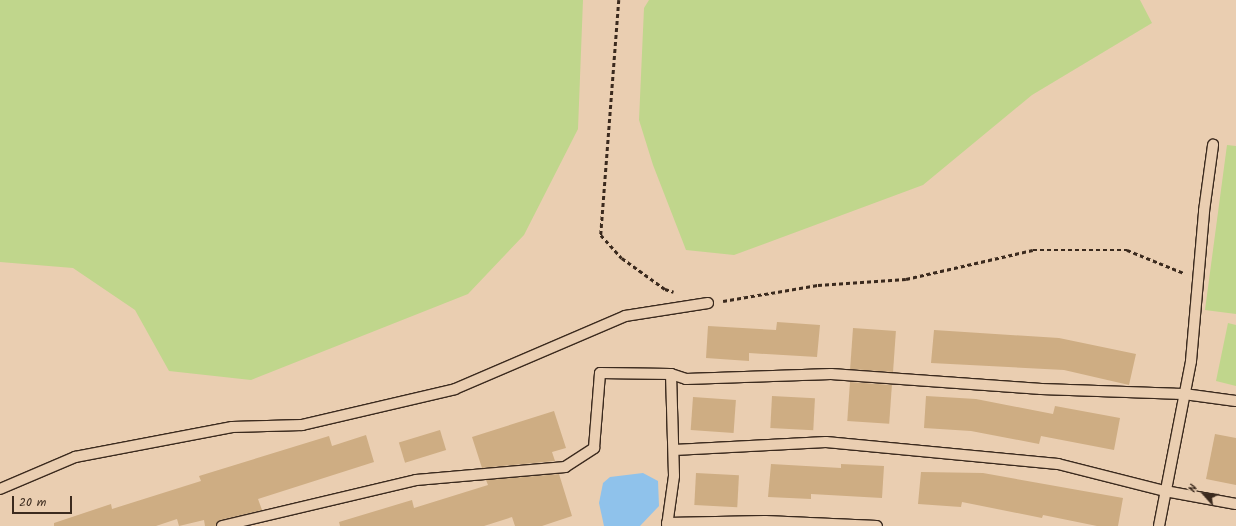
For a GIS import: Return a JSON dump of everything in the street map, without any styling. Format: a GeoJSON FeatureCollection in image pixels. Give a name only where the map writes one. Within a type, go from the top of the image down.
{"type":"FeatureCollection","features":[{"type":"Feature","properties":{"kind":"lane"},"geometry":{"type":"LineString","coordinates":[[1159,526],[1191,361],[1198,278],[1213,145]]}},
{"type":"Feature","properties":{"kind":"lane"},"geometry":{"type":"LineString","coordinates":[[0,489],[75,457],[232,427],[302,426],[455,389],[625,316],[708,303]]}},
{"type":"Feature","properties":{"kind":"lane"},"geometry":{"type":"LineString","coordinates":[[222,526],[416,480],[565,467],[594,448],[600,373],[671,374],[686,378],[831,374],[1041,389],[1184,394],[1236,401]]}},
{"type":"Feature","properties":{"kind":"lane"},"geometry":{"type":"LineString","coordinates":[[671,374],[674,476],[667,524],[765,521],[877,526]]}},
{"type":"Feature","properties":{"kind":"lane"},"geometry":{"type":"LineString","coordinates":[[674,450],[826,442],[1058,464],[1165,492],[1236,504]]}},
{"type":"Feature","properties":{"kind":"path"},"geometry":{"type":"LineString","coordinates":[[619,0],[601,235],[622,258],[665,289],[679,294]]}},
{"type":"Feature","properties":{"kind":"path"},"geometry":{"type":"LineString","coordinates":[[708,303],[818,285],[906,278],[1033,250],[1127,250],[1198,278]]}},
{"type":"Feature","properties":{"kind":"green space"},"geometry":{"type":"Polygon","coordinates":[[[0,0],[583,0],[578,129],[524,235],[468,294],[251,380],[169,371],[135,310],[73,268],[0,262],[0,0]]]}},
{"type":"Feature","properties":{"kind":"green space"},"geometry":{"type":"Polygon","coordinates":[[[649,0],[1140,0],[1152,23],[1032,95],[923,185],[734,255],[686,250],[653,165],[639,120],[644,8],[649,0]]]}},
{"type":"Feature","properties":{"kind":"green space"},"geometry":{"type":"Polygon","coordinates":[[[1227,145],[1236,146],[1236,314],[1205,310],[1227,145]]]}},
{"type":"Feature","properties":{"kind":"green space"},"geometry":{"type":"Polygon","coordinates":[[[1228,323],[1236,325],[1236,386],[1216,381],[1228,323]]]}},
{"type":"Feature","properties":{"kind":"water"},"geometry":{"type":"Polygon","coordinates":[[[643,473],[658,481],[659,506],[640,526],[604,526],[599,503],[603,483],[610,477],[643,473]]]}},
{"type":"Feature","properties":{"kind":"building"},"geometry":{"type":"Polygon","coordinates":[[[777,322],[820,325],[817,357],[749,353],[749,361],[706,358],[708,326],[776,330],[777,322]]]}},
{"type":"Feature","properties":{"kind":"building"},"geometry":{"type":"Polygon","coordinates":[[[853,328],[896,331],[893,372],[850,369],[853,328]]]}},
{"type":"Feature","properties":{"kind":"building"},"geometry":{"type":"Polygon","coordinates":[[[934,330],[1059,338],[1136,354],[1129,385],[1064,370],[931,363],[934,330]]]}},
{"type":"Feature","properties":{"kind":"building"},"geometry":{"type":"Polygon","coordinates":[[[850,382],[892,385],[889,424],[847,421],[850,382]]]}},
{"type":"Feature","properties":{"kind":"building"},"geometry":{"type":"Polygon","coordinates":[[[772,396],[815,398],[813,430],[770,428],[772,396]]]}},
{"type":"Feature","properties":{"kind":"building"},"geometry":{"type":"Polygon","coordinates":[[[926,396],[976,399],[1053,414],[1055,406],[1120,418],[1114,450],[1041,436],[1039,444],[971,431],[924,428],[926,396]]]}},
{"type":"Feature","properties":{"kind":"building"},"geometry":{"type":"Polygon","coordinates":[[[693,397],[736,400],[734,433],[691,430],[693,397]]]}},
{"type":"Feature","properties":{"kind":"building"},"geometry":{"type":"Polygon","coordinates":[[[554,411],[566,448],[552,452],[555,461],[482,468],[472,437],[554,411]]]}},
{"type":"Feature","properties":{"kind":"building"},"geometry":{"type":"Polygon","coordinates":[[[440,430],[446,450],[405,463],[399,443],[440,430]]]}},
{"type":"Feature","properties":{"kind":"building"},"geometry":{"type":"Polygon","coordinates":[[[1215,434],[1236,438],[1236,485],[1206,479],[1215,434]]]}},
{"type":"Feature","properties":{"kind":"building"},"geometry":{"type":"Polygon","coordinates":[[[366,435],[374,462],[258,499],[262,510],[220,520],[216,526],[205,526],[204,520],[179,526],[177,519],[156,526],[54,526],[54,523],[111,504],[112,509],[201,481],[199,476],[329,436],[332,446],[366,435]]]}},
{"type":"Feature","properties":{"kind":"building"},"geometry":{"type":"Polygon","coordinates":[[[771,464],[841,468],[841,464],[884,466],[882,498],[811,494],[811,499],[768,497],[771,464]]]}},
{"type":"Feature","properties":{"kind":"building"},"geometry":{"type":"Polygon","coordinates":[[[921,472],[983,473],[1123,498],[1118,526],[1097,526],[1043,515],[1042,518],[962,502],[961,507],[918,504],[921,472]]]}},
{"type":"Feature","properties":{"kind":"building"},"geometry":{"type":"Polygon","coordinates":[[[696,473],[739,475],[737,507],[694,505],[696,473]]]}},
{"type":"Feature","properties":{"kind":"building"},"geometry":{"type":"Polygon","coordinates":[[[559,474],[572,516],[542,526],[515,526],[512,517],[484,526],[340,526],[339,522],[412,500],[414,508],[488,485],[486,480],[559,474]]]}}]}
